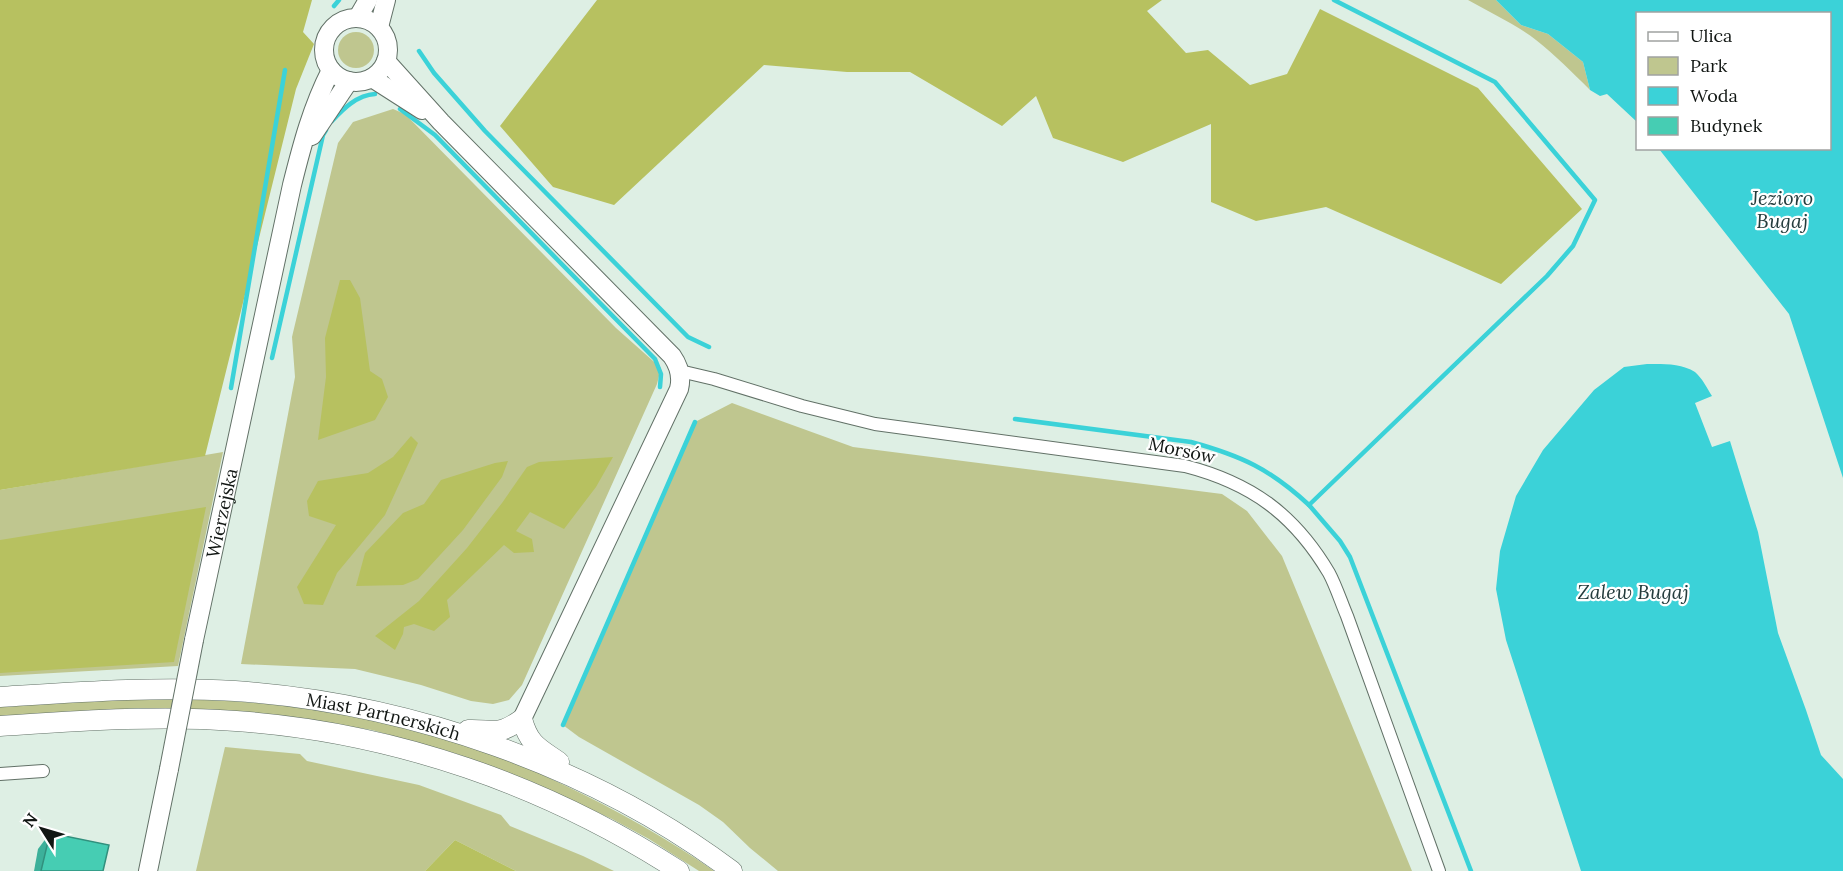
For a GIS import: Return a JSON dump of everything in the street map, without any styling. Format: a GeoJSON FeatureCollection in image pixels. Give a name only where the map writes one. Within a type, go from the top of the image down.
{"type":"FeatureCollection","features":[{"type":"Feature","properties":{"kind":"main road","name":"Miast Partnerskich"},"geometry":{"type":"LineString","coordinates":[[0,697],[105,690],[235,691],[336,703],[394,716],[450,730],[521,755],[581,782],[665,828],[732,871]]}},
{"type":"Feature","properties":{"kind":"main road","name":"Miast Partnerskich"},"geometry":{"type":"LineString","coordinates":[[0,726],[105,720],[198,719],[275,724],[374,741],[452,762],[538,794],[601,825],[679,871]]}},
{"type":"Feature","properties":{"kind":"main road"},"geometry":{"type":"LineString","coordinates":[[450,730],[499,731],[509,728],[522,719],[530,740],[581,782]]}},
{"type":"Feature","properties":{"kind":"street"},"geometry":{"type":"LineString","coordinates":[[358,17],[368,0]]}},
{"type":"Feature","properties":{"kind":"street"},"geometry":{"type":"LineString","coordinates":[[379,27],[386,0]]}},
{"type":"Feature","properties":{"kind":"street"},"geometry":{"type":"LineString","coordinates":[[358,17],[379,27],[388,43],[386,62],[372,78],[358,82],[349,81],[339,77],[331,70],[324,53],[325,43],[328,34],[340,21],[358,17]]}},
{"type":"Feature","properties":{"kind":"street"},"geometry":{"type":"LineString","coordinates":[[386,62],[441,122],[672,356],[680,371],[679,389],[522,719]]}},
{"type":"Feature","properties":{"kind":"street","name":"Wierzejska"},"geometry":{"type":"LineString","coordinates":[[148,871],[267,296],[308,125],[331,70]]}},
{"type":"Feature","properties":{"kind":"street"},"geometry":{"type":"LineString","coordinates":[[372,78],[441,122]]}},
{"type":"Feature","properties":{"kind":"street","name":"Wierzejska"},"geometry":{"type":"LineString","coordinates":[[300,156],[349,81]]}},
{"type":"Feature","properties":{"kind":"street","name":"Morsów"},"geometry":{"type":"LineString","coordinates":[[680,371],[875,424],[1185,466],[1228,479],[1263,500],[1302,533],[1330,575],[1347,616],[1438,871]]}},
{"type":"Feature","properties":{"kind":"street"},"geometry":{"type":"LineString","coordinates":[[0,774],[43,771]]}},
{"type":"Feature","properties":{"kind":"green space"},"geometry":{"type":"Polygon","coordinates":[[[0,0],[312,0],[303,32],[314,44],[296,89],[205,456],[0,490],[0,0]]]}},
{"type":"Feature","properties":{"kind":"green space"},"geometry":{"type":"Polygon","coordinates":[[[597,0],[1162,0],[1147,11],[1186,53],[1208,50],[1250,85],[1287,74],[1320,9],[1478,88],[1582,209],[1501,284],[1326,207],[1256,221],[1211,202],[1211,124],[1123,162],[1053,138],[1036,96],[1002,126],[910,72],[847,72],[764,65],[614,205],[553,187],[500,126],[597,0]]]}},
{"type":"Feature","properties":{"kind":"green space"},"geometry":{"type":"Polygon","coordinates":[[[1468,0],[1496,0],[1521,25],[1548,34],[1583,62],[1590,90],[1536,40],[1468,0]]]}},
{"type":"Feature","properties":{"kind":"green space"},"geometry":{"type":"Polygon","coordinates":[[[356,32],[368,38],[374,50],[368,62],[356,68],[344,62],[338,50],[344,38],[356,32]]]}},
{"type":"Feature","properties":{"kind":"green space"},"geometry":{"type":"Polygon","coordinates":[[[393,109],[405,114],[616,328],[661,368],[657,384],[522,685],[509,700],[493,704],[471,701],[421,685],[355,669],[241,664],[295,377],[292,337],[338,143],[353,122],[393,109]]]}},
{"type":"Feature","properties":{"kind":"green space"},"geometry":{"type":"Polygon","coordinates":[[[340,280],[350,280],[360,298],[370,371],[382,379],[388,397],[375,420],[318,440],[326,377],[325,338],[340,280]]]}},
{"type":"Feature","properties":{"kind":"green space"},"geometry":{"type":"Polygon","coordinates":[[[732,403],[853,447],[1222,494],[1247,511],[1282,556],[1412,871],[778,871],[723,822],[699,805],[579,737],[563,725],[695,422],[732,403]]]}},
{"type":"Feature","properties":{"kind":"green space"},"geometry":{"type":"Polygon","coordinates":[[[411,436],[418,443],[385,515],[337,573],[323,605],[304,604],[297,587],[336,525],[309,516],[307,501],[318,481],[368,473],[393,457],[411,436]]]}},
{"type":"Feature","properties":{"kind":"green space"},"geometry":{"type":"Polygon","coordinates":[[[223,452],[178,666],[0,676],[0,490],[223,452]]]}},
{"type":"Feature","properties":{"kind":"green space"},"geometry":{"type":"Polygon","coordinates":[[[613,457],[596,487],[564,529],[530,512],[516,531],[532,539],[534,552],[514,553],[504,545],[447,600],[450,617],[434,631],[414,624],[404,627],[395,650],[375,636],[419,601],[467,548],[527,467],[539,462],[613,457]]]}},
{"type":"Feature","properties":{"kind":"green space"},"geometry":{"type":"Polygon","coordinates":[[[508,461],[502,477],[463,530],[418,579],[403,585],[356,586],[365,553],[403,513],[424,504],[441,480],[508,461]]]}},
{"type":"Feature","properties":{"kind":"green space"},"geometry":{"type":"Polygon","coordinates":[[[206,507],[174,662],[0,673],[0,540],[206,507]]]}},
{"type":"Feature","properties":{"kind":"green space"},"geometry":{"type":"Polygon","coordinates":[[[165,699],[245,702],[345,715],[472,747],[514,762],[603,804],[660,836],[714,871],[699,871],[649,839],[612,819],[530,781],[457,754],[372,730],[281,716],[216,710],[138,708],[0,717],[0,706],[165,699]]]}},
{"type":"Feature","properties":{"kind":"green space"},"geometry":{"type":"Polygon","coordinates":[[[225,747],[300,754],[307,761],[419,785],[501,815],[510,826],[614,871],[516,871],[455,840],[425,871],[196,871],[225,747]]]}},
{"type":"Feature","properties":{"kind":"green space"},"geometry":{"type":"Polygon","coordinates":[[[455,840],[516,871],[425,871],[455,840]]]}},
{"type":"Feature","properties":{"kind":"water","name":"Jezioro Bugaj"},"geometry":{"type":"Polygon","coordinates":[[[1496,0],[1843,0],[1843,478],[1789,314],[1660,150],[1831,150],[1831,12],[1636,12],[1636,121],[1607,94],[1600,96],[1590,90],[1583,62],[1548,34],[1521,25],[1496,0]]]}},
{"type":"Feature","properties":{"kind":"water","name":"Zalew Bugaj"},"geometry":{"type":"Polygon","coordinates":[[[1647,364],[1678,366],[1695,372],[1712,396],[1695,403],[1712,447],[1730,441],[1758,532],[1778,633],[1821,755],[1843,779],[1843,871],[1581,871],[1506,640],[1496,589],[1500,551],[1516,496],[1543,450],[1594,390],[1624,367],[1647,364]]]}},
{"type":"Feature","properties":{"kind":"building"},"geometry":{"type":"Polygon","coordinates":[[[50,833],[109,845],[103,871],[41,871],[50,833]]]}},
{"type":"Feature","properties":{"kind":"waterway"},"geometry":{"type":"LineString","coordinates":[[334,6],[339,0]]}},
{"type":"Feature","properties":{"kind":"waterway"},"geometry":{"type":"LineString","coordinates":[[1334,0],[1495,82],[1595,200],[1573,246],[1547,276],[1309,505],[1340,541],[1350,557],[1471,871]]}},
{"type":"Feature","properties":{"kind":"waterway"},"geometry":{"type":"LineString","coordinates":[[419,51],[434,73],[485,131],[688,337],[709,347]]}},
{"type":"Feature","properties":{"kind":"waterway"},"geometry":{"type":"LineString","coordinates":[[231,388],[285,70]]}},
{"type":"Feature","properties":{"kind":"waterway"},"geometry":{"type":"LineString","coordinates":[[332,121],[356,100],[375,94]]}},
{"type":"Feature","properties":{"kind":"waterway"},"geometry":{"type":"LineString","coordinates":[[400,109],[435,135],[655,359],[661,374],[660,387]]}},
{"type":"Feature","properties":{"kind":"waterway"},"geometry":{"type":"LineString","coordinates":[[272,358],[326,130]]}},
{"type":"Feature","properties":{"kind":"waterway"},"geometry":{"type":"LineString","coordinates":[[1015,419],[1191,442],[1209,447],[1268,473],[1309,505]]}},
{"type":"Feature","properties":{"kind":"waterway"},"geometry":{"type":"LineString","coordinates":[[563,725],[695,422]]}}]}
